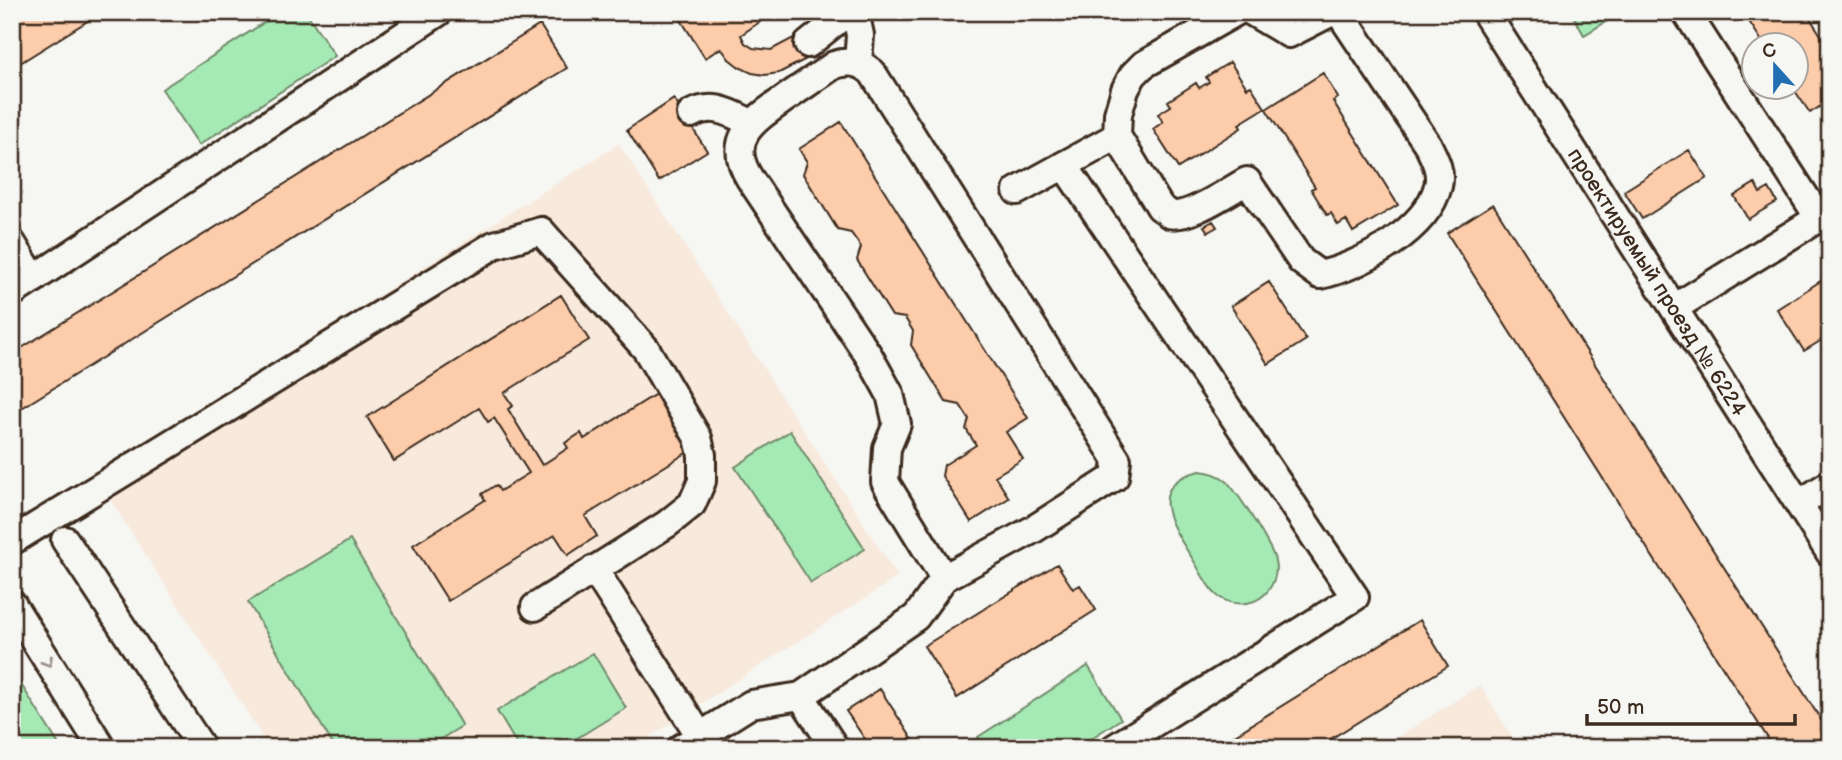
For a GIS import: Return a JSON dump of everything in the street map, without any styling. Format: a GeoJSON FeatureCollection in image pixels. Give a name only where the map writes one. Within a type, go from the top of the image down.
{"type":"FeatureCollection","features":[{"type":"Feature","properties":{"kind":"street"},"geometry":{"type":"LineString","coordinates":[[12,293],[439,12]]}},
{"type":"Feature","properties":{"kind":"street"},"geometry":{"type":"LineString","coordinates":[[808,44],[848,12]]}},
{"type":"Feature","properties":{"kind":"street"},"geometry":{"type":"LineString","coordinates":[[855,12],[860,35],[858,63]]}},
{"type":"Feature","properties":{"kind":"street"},"geometry":{"type":"LineString","coordinates":[[1236,12],[1143,65],[1133,75],[1118,114],[1117,136],[1160,207],[1169,214],[1182,214],[1195,209],[1247,181],[1301,261],[1320,275],[1344,270],[1393,243],[1429,208],[1438,185],[1437,164],[1428,145],[1339,12]]}},
{"type":"Feature","properties":{"kind":"street"},"geometry":{"type":"LineString","coordinates":[[1252,12],[1289,34],[1332,12]]}},
{"type":"Feature","properties":{"kind":"street","name":"проектируемый проезд № 6224"},"geometry":{"type":"LineString","coordinates":[[1485,12],[1830,553]]}},
{"type":"Feature","properties":{"kind":"street"},"geometry":{"type":"LineString","coordinates":[[1674,308],[1825,214],[1686,12]]}},
{"type":"Feature","properties":{"kind":"street"},"geometry":{"type":"LineString","coordinates":[[594,569],[690,742],[751,704],[801,696],[916,617],[944,578],[1034,528],[1115,477],[1117,460],[877,79],[866,66],[842,62],[751,123],[740,146],[743,169],[869,356],[890,394],[897,424],[887,447],[885,482],[944,578]]}},
{"type":"Feature","properties":{"kind":"street"},"geometry":{"type":"LineString","coordinates":[[691,114],[715,107],[751,123]]}},
{"type":"Feature","properties":{"kind":"street"},"geometry":{"type":"LineString","coordinates":[[1017,191],[1117,136]]}},
{"type":"Feature","properties":{"kind":"street"},"geometry":{"type":"LineString","coordinates":[[1064,165],[1355,597],[1114,748]]}},
{"type":"Feature","properties":{"kind":"street"},"geometry":{"type":"LineString","coordinates":[[12,541],[494,244],[541,230],[646,349],[698,438],[702,455],[702,481],[692,504],[667,524],[535,607]]}},
{"type":"Feature","properties":{"kind":"street"},"geometry":{"type":"LineString","coordinates":[[12,243],[34,279]]}},
{"type":"Feature","properties":{"kind":"street"},"geometry":{"type":"LineString","coordinates":[[1799,504],[1830,484]]}},
{"type":"Feature","properties":{"kind":"street"},"geometry":{"type":"LineString","coordinates":[[65,540],[202,748]]}},
{"type":"Feature","properties":{"kind":"street"},"geometry":{"type":"LineString","coordinates":[[12,604],[102,748]]}},
{"type":"Feature","properties":{"kind":"street"},"geometry":{"type":"LineString","coordinates":[[801,696],[835,748]]}},
{"type":"Feature","properties":{"kind":"shaded area"},"geometry":{"type":"Polygon","coordinates":[[[619,144],[898,577],[632,748],[270,748],[94,475],[619,144]]]}},
{"type":"Feature","properties":{"kind":"shaded area"},"geometry":{"type":"Polygon","coordinates":[[[1480,685],[1519,748],[1380,748],[1480,685]]]}},
{"type":"Feature","properties":{"kind":"green space"},"geometry":{"type":"Polygon","coordinates":[[[280,12],[306,12],[335,56],[199,145],[162,89],[280,12]]]}},
{"type":"Feature","properties":{"kind":"green space"},"geometry":{"type":"Polygon","coordinates":[[[1571,12],[1609,12],[1612,18],[1584,35],[1571,12]]]}},
{"type":"Feature","properties":{"kind":"green space"},"geometry":{"type":"Polygon","coordinates":[[[790,431],[865,549],[811,583],[735,467],[790,431]]]}},
{"type":"Feature","properties":{"kind":"green space"},"geometry":{"type":"Polygon","coordinates":[[[1200,471],[1225,480],[1253,519],[1273,554],[1276,566],[1274,580],[1259,599],[1242,604],[1219,597],[1204,579],[1171,520],[1167,496],[1172,486],[1182,477],[1200,471]]]}},
{"type":"Feature","properties":{"kind":"green space"},"geometry":{"type":"Polygon","coordinates":[[[350,540],[462,726],[426,748],[335,748],[248,602],[350,540]]]}},
{"type":"Feature","properties":{"kind":"green space"},"geometry":{"type":"Polygon","coordinates":[[[593,653],[626,708],[561,748],[519,748],[497,711],[593,653]]]}},
{"type":"Feature","properties":{"kind":"green space"},"geometry":{"type":"Polygon","coordinates":[[[1088,666],[1121,719],[1076,748],[985,748],[978,737],[1088,666]]]}},
{"type":"Feature","properties":{"kind":"green space"},"geometry":{"type":"Polygon","coordinates":[[[12,670],[61,748],[12,748],[12,670]]]}},
{"type":"Feature","properties":{"kind":"building"},"geometry":{"type":"Polygon","coordinates":[[[12,12],[102,12],[12,68],[12,12]]]}},
{"type":"Feature","properties":{"kind":"building"},"geometry":{"type":"Polygon","coordinates":[[[676,12],[774,12],[741,35],[745,43],[753,48],[771,50],[801,34],[814,55],[779,73],[752,73],[729,59],[721,48],[705,58],[676,12]]]}},
{"type":"Feature","properties":{"kind":"building"},"geometry":{"type":"Polygon","coordinates":[[[1743,12],[1806,12],[1830,49],[1830,100],[1810,113],[1803,102],[1811,102],[1811,32],[1756,32],[1743,12]]]}},
{"type":"Feature","properties":{"kind":"building"},"geometry":{"type":"Polygon","coordinates":[[[540,25],[567,68],[12,414],[12,354],[540,25]]]}},
{"type":"Feature","properties":{"kind":"building"},"geometry":{"type":"Polygon","coordinates":[[[1230,62],[1247,88],[1251,86],[1265,108],[1239,124],[1241,128],[1178,168],[1153,129],[1163,122],[1158,114],[1171,106],[1168,101],[1196,83],[1199,88],[1209,82],[1206,77],[1230,62]]]}},
{"type":"Feature","properties":{"kind":"building"},"geometry":{"type":"Polygon","coordinates":[[[1323,73],[1338,98],[1333,101],[1398,205],[1353,232],[1346,220],[1338,225],[1331,213],[1327,215],[1311,189],[1315,187],[1266,109],[1323,73]]]}},
{"type":"Feature","properties":{"kind":"building"},"geometry":{"type":"Polygon","coordinates":[[[674,99],[707,151],[659,181],[627,130],[674,99]]]}},
{"type":"Feature","properties":{"kind":"building"},"geometry":{"type":"Polygon","coordinates":[[[841,122],[1028,418],[1006,432],[1023,459],[995,476],[1009,498],[971,522],[942,476],[944,465],[976,445],[966,429],[969,419],[960,405],[946,402],[911,345],[913,331],[905,318],[892,316],[857,260],[861,247],[851,233],[838,230],[803,174],[807,162],[799,149],[841,122]]]}},
{"type":"Feature","properties":{"kind":"building"},"geometry":{"type":"Polygon","coordinates":[[[1689,150],[1707,178],[1642,219],[1624,191],[1689,150]]]}},
{"type":"Feature","properties":{"kind":"building"},"geometry":{"type":"Polygon","coordinates":[[[1755,183],[1760,193],[1769,188],[1777,202],[1748,219],[1734,196],[1755,183]]]}},
{"type":"Feature","properties":{"kind":"building"},"geometry":{"type":"Polygon","coordinates":[[[1493,204],[1830,734],[1830,748],[1774,748],[1447,233],[1493,204]]]}},
{"type":"Feature","properties":{"kind":"building"},"geometry":{"type":"Polygon","coordinates":[[[1213,221],[1217,227],[1208,232],[1204,226],[1213,221]]]}},
{"type":"Feature","properties":{"kind":"building"},"geometry":{"type":"Polygon","coordinates":[[[1830,275],[1830,335],[1804,351],[1777,309],[1830,275]]]}},
{"type":"Feature","properties":{"kind":"building"},"geometry":{"type":"Polygon","coordinates":[[[1269,282],[1306,340],[1268,364],[1231,306],[1269,282]]]}},
{"type":"Feature","properties":{"kind":"building"},"geometry":{"type":"Polygon","coordinates":[[[561,295],[589,340],[504,393],[513,406],[508,409],[542,465],[568,448],[565,443],[581,433],[584,439],[656,394],[691,450],[585,516],[597,536],[568,555],[555,535],[448,601],[413,545],[485,500],[482,494],[496,485],[500,491],[529,473],[494,418],[488,422],[479,408],[394,461],[367,417],[561,295]]]}},
{"type":"Feature","properties":{"kind":"building"},"geometry":{"type":"Polygon","coordinates":[[[1057,564],[1073,589],[1080,585],[1096,610],[957,698],[924,646],[1057,564]]]}},
{"type":"Feature","properties":{"kind":"building"},"geometry":{"type":"Polygon","coordinates":[[[1420,620],[1448,666],[1316,748],[1214,748],[1420,620]]]}},
{"type":"Feature","properties":{"kind":"building"},"geometry":{"type":"Polygon","coordinates":[[[880,689],[918,748],[871,748],[846,711],[880,689]]]}}]}
